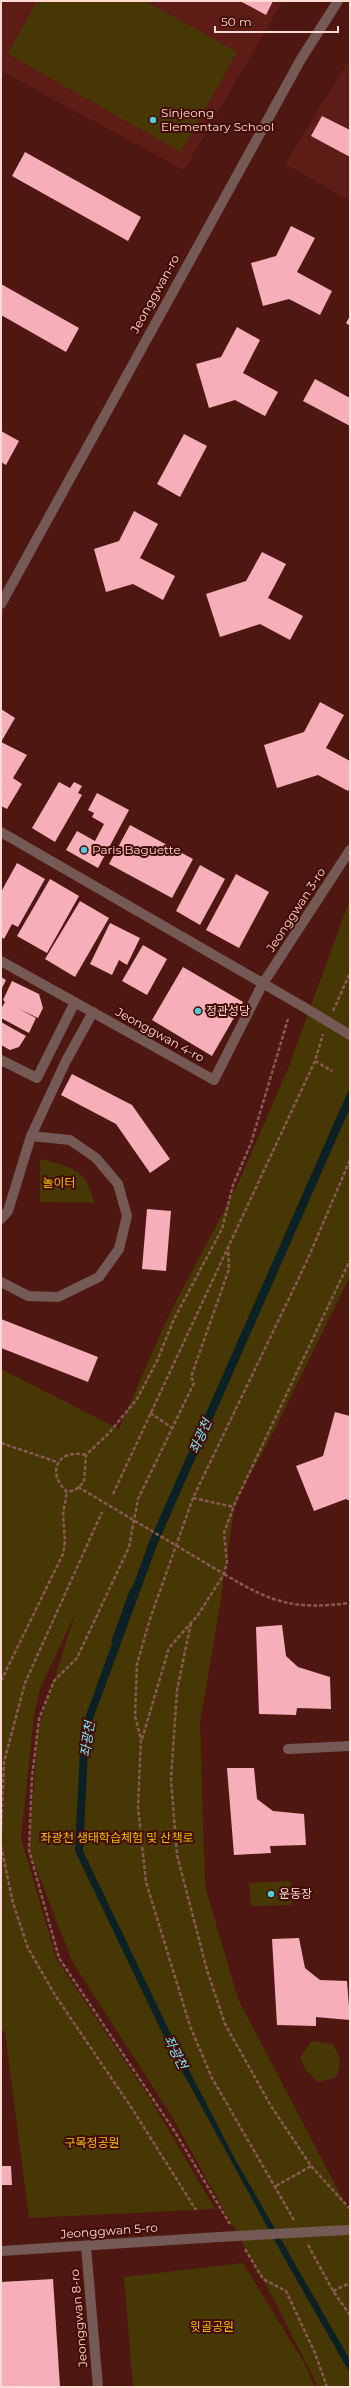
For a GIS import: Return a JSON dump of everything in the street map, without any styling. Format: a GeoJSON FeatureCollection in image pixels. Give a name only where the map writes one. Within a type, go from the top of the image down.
{"type":"FeatureCollection","features":[{"type":"Feature","properties":{"kind":"street","name":"Jeonggwan-ro"},"geometry":{"type":"LineString","coordinates":[[1,604],[298,66],[338,1]]}},
{"type":"Feature","properties":{"kind":"street"},"geometry":{"type":"LineString","coordinates":[[1,832],[350,1035]]}},
{"type":"Feature","properties":{"kind":"street","name":"Jeonggwan 3-ro"},"geometry":{"type":"LineString","coordinates":[[262,985],[350,850]]}},
{"type":"Feature","properties":{"kind":"street","name":"Jeonggwan 4-ro"},"geometry":{"type":"LineString","coordinates":[[1,960],[214,1080],[262,985]]}},
{"type":"Feature","properties":{"kind":"street"},"geometry":{"type":"LineString","coordinates":[[1,1060],[37,1078],[75,1002]]}},
{"type":"Feature","properties":{"kind":"street"},"geometry":{"type":"LineString","coordinates":[[1,1219],[8,1210],[31,1136],[66,1061],[94,1012]]}},
{"type":"Feature","properties":{"kind":"street"},"geometry":{"type":"LineString","coordinates":[[1,1282],[28,1296],[58,1297],[99,1277],[119,1249],[127,1216],[118,1184],[96,1158],[70,1140],[31,1136]]}},
{"type":"Feature","properties":{"kind":"street"},"geometry":{"type":"LineString","coordinates":[[288,1749],[350,1746]]}},
{"type":"Feature","properties":{"kind":"street","name":"Jeonggwan 5-ro"},"geometry":{"type":"LineString","coordinates":[[1,2251],[349,2230]]}},
{"type":"Feature","properties":{"kind":"street","name":"Jeonggwan 8-ro"},"geometry":{"type":"LineString","coordinates":[[86,2246],[98,2387]]}},
{"type":"Feature","properties":{"kind":"path"},"geometry":{"type":"LineString","coordinates":[[332,1014],[350,973]]}},
{"type":"Feature","properties":{"kind":"path"},"geometry":{"type":"LineString","coordinates":[[67,1492],[75,1490],[84,1482],[86,1473],[86,1455],[109,1433],[137,1399],[157,1361],[174,1319],[222,1229],[233,1185],[251,1143],[288,1019]]}},
{"type":"Feature","properties":{"kind":"path"},"geometry":{"type":"LineString","coordinates":[[113,1494],[315,1061],[326,1027]]}},
{"type":"Feature","properties":{"kind":"path"},"geometry":{"type":"LineString","coordinates":[[315,1061],[332,1071]]}},
{"type":"Feature","properties":{"kind":"path"},"geometry":{"type":"LineString","coordinates":[[141,1739],[135,1716],[137,1664],[150,1619],[193,1498],[306,1263],[350,1160]]}},
{"type":"Feature","properties":{"kind":"path"},"geometry":{"type":"LineString","coordinates":[[228,1246],[229,1268],[191,1377],[194,1383],[171,1427],[138,1499],[129,1547],[77,1658],[54,1681],[39,1719],[32,1777],[29,1850],[59,1958],[175,2132],[231,2225]]}},
{"type":"Feature","properties":{"kind":"path"},"geometry":{"type":"LineString","coordinates":[[297,2225],[276,2186],[212,2078],[190,2026],[168,1958],[146,1882],[138,1806],[141,1739],[169,1648],[191,1623],[224,1574],[227,1562],[224,1533],[234,1507],[350,1260]]}},
{"type":"Feature","properties":{"kind":"path"},"geometry":{"type":"LineString","coordinates":[[150,1413],[171,1427]]}},
{"type":"Feature","properties":{"kind":"path"},"geometry":{"type":"LineString","coordinates":[[1,1443],[57,1462]]}},
{"type":"Feature","properties":{"kind":"path"},"geometry":{"type":"LineString","coordinates":[[67,1492],[59,1485],[55,1470],[57,1462],[65,1455],[74,1452],[86,1455]]}},
{"type":"Feature","properties":{"kind":"path"},"geometry":{"type":"LineString","coordinates":[[78,1487],[253,1591],[284,1603],[317,1607],[350,1603]]}},
{"type":"Feature","properties":{"kind":"path"},"geometry":{"type":"LineString","coordinates":[[1,1681],[63,1554],[65,1542],[63,1514],[67,1492]]}},
{"type":"Feature","properties":{"kind":"path"},"geometry":{"type":"LineString","coordinates":[[193,1498],[234,1507]]}},
{"type":"Feature","properties":{"kind":"path"},"geometry":{"type":"LineString","coordinates":[[1,1831],[4,1762],[25,1682],[102,1512]]}},
{"type":"Feature","properties":{"kind":"path"},"geometry":{"type":"LineString","coordinates":[[191,1623],[178,1690],[171,1779],[177,1855],[207,1970],[226,2024],[271,2106],[311,2166],[350,2209]]}},
{"type":"Feature","properties":{"kind":"path"},"geometry":{"type":"LineString","coordinates":[[1,1846],[13,1903],[28,1948],[55,1995],[133,2110],[196,2210]]}},
{"type":"Feature","properties":{"kind":"path"},"geometry":{"type":"LineString","coordinates":[[276,2186],[311,2166]]}},
{"type":"Feature","properties":{"kind":"path"},"geometry":{"type":"LineString","coordinates":[[305,2238],[333,2291],[350,2315]]}},
{"type":"Feature","properties":{"kind":"path"},"geometry":{"type":"LineString","coordinates":[[243,2245],[263,2279],[286,2291],[315,2353],[327,2387]]}},
{"type":"Feature","properties":{"kind":"path"},"geometry":{"type":"LineString","coordinates":[[333,2291],[350,2283]]}},
{"type":"Feature","properties":{"kind":"shaded area","name":"Sinjeong Elementary School"},"geometry":{"type":"Polygon","coordinates":[[[1,1],[283,1],[184,170],[1,71],[1,1]]]}},
{"type":"Feature","properties":{"kind":"shaded area"},"geometry":{"type":"Polygon","coordinates":[[[350,58],[350,201],[285,164],[350,58]]]}},
{"type":"Feature","properties":{"kind":"green space","name":"Sinjeong Elementary School"},"geometry":{"type":"Polygon","coordinates":[[[37,1],[145,1],[237,52],[181,152],[8,54],[37,1]]]}},
{"type":"Feature","properties":{"kind":"green space","name":"좌광천 생태학습체험 및 산책로"},"geometry":{"type":"Polygon","coordinates":[[[350,899],[350,1276],[274,1431],[235,1503],[219,1611],[200,1722],[205,1886],[238,1999],[350,2213],[350,2387],[318,2387],[272,2296],[171,2115],[72,1961],[29,1850],[38,1730],[75,1614],[40,1689],[34,1715],[21,1838],[57,1960],[151,2100],[215,2209],[29,2218],[5,2032],[1,2029],[1,1369],[119,1429],[168,1317],[237,1186],[287,1071],[350,899]]]}},
{"type":"Feature","properties":{"kind":"green space","name":"놀이터"},"geometry":{"type":"Polygon","coordinates":[[[40,1159],[61,1164],[76,1171],[87,1182],[94,1203],[40,1202],[40,1159]]]}},
{"type":"Feature","properties":{"kind":"green space","name":"운동장"},"geometry":{"type":"Polygon","coordinates":[[[291,1881],[292,1905],[251,1906],[249,1883],[291,1881]]]}},
{"type":"Feature","properties":{"kind":"green space"},"geometry":{"type":"Polygon","coordinates":[[[312,2041],[332,2044],[340,2061],[338,2073],[335,2078],[318,2082],[306,2071],[300,2057],[312,2041]]]}},
{"type":"Feature","properties":{"kind":"green space","name":"윗골공원"},"geometry":{"type":"Polygon","coordinates":[[[243,2263],[303,2361],[315,2387],[133,2387],[124,2277],[243,2263]]]}},
{"type":"Feature","properties":{"kind":"water"},"geometry":{"type":"Polygon","coordinates":[[[350,1087],[350,1108],[157,1545],[89,1730],[83,1851],[177,2047],[235,2159],[350,2360],[350,2373],[286,2261],[170,2049],[75,1851],[81,1729],[149,1542],[350,1087]]]}},
{"type":"Feature","properties":{"kind":"building"},"geometry":{"type":"Polygon","coordinates":[[[240,1],[273,1],[266,15],[240,1]]]}},
{"type":"Feature","properties":{"kind":"building"},"geometry":{"type":"Polygon","coordinates":[[[322,116],[350,130],[350,157],[311,136],[322,116]]]}},
{"type":"Feature","properties":{"kind":"building"},"geometry":{"type":"Polygon","coordinates":[[[25,152],[141,217],[128,241],[12,176],[25,152]]]}},
{"type":"Feature","properties":{"kind":"building"},"geometry":{"type":"Polygon","coordinates":[[[291,226],[315,238],[297,272],[332,291],[320,315],[289,299],[263,306],[251,263],[276,256],[291,226]]]}},
{"type":"Feature","properties":{"kind":"building"},"geometry":{"type":"Polygon","coordinates":[[[1,284],[79,328],[66,352],[1,315],[1,284]]]}},
{"type":"Feature","properties":{"kind":"building"},"geometry":{"type":"Polygon","coordinates":[[[350,316],[350,326],[346,323],[350,316]]]}},
{"type":"Feature","properties":{"kind":"building"},"geometry":{"type":"Polygon","coordinates":[[[237,327],[260,340],[243,373],[278,392],[265,416],[235,400],[209,408],[196,364],[221,357],[237,327]]]}},
{"type":"Feature","properties":{"kind":"building"},"geometry":{"type":"Polygon","coordinates":[[[315,379],[350,398],[350,426],[303,401],[315,379]]]}},
{"type":"Feature","properties":{"kind":"building"},"geometry":{"type":"Polygon","coordinates":[[[1,431],[19,441],[6,465],[1,462],[1,431]]]}},
{"type":"Feature","properties":{"kind":"building"},"geometry":{"type":"Polygon","coordinates":[[[184,434],[207,446],[180,497],[157,484],[184,434]]]}},
{"type":"Feature","properties":{"kind":"building"},"geometry":{"type":"Polygon","coordinates":[[[134,511],[158,524],[140,558],[175,576],[163,600],[133,584],[106,592],[94,549],[119,541],[134,511]]]}},
{"type":"Feature","properties":{"kind":"building"},"geometry":{"type":"Polygon","coordinates":[[[262,552],[286,564],[268,598],[303,616],[290,640],[260,624],[220,637],[206,594],[246,581],[262,552]]]}},
{"type":"Feature","properties":{"kind":"building"},"geometry":{"type":"Polygon","coordinates":[[[320,702],[344,715],[326,748],[350,761],[350,788],[348,791],[318,775],[277,788],[264,745],[304,732],[320,702]]]}},
{"type":"Feature","properties":{"kind":"building"},"geometry":{"type":"Polygon","coordinates":[[[1,709],[15,718],[1,742],[1,709]]]}},
{"type":"Feature","properties":{"kind":"building"},"geometry":{"type":"Polygon","coordinates":[[[1,742],[27,755],[13,778],[22,784],[7,809],[1,806],[1,742]]]}},
{"type":"Feature","properties":{"kind":"building"},"geometry":{"type":"Polygon","coordinates":[[[59,782],[70,788],[74,782],[82,786],[78,793],[82,795],[55,842],[32,828],[59,782]]]}},
{"type":"Feature","properties":{"kind":"building"},"geometry":{"type":"Polygon","coordinates":[[[97,793],[129,810],[98,868],[66,850],[77,831],[95,841],[104,824],[92,817],[94,813],[88,810],[97,793]]]}},
{"type":"Feature","properties":{"kind":"building"},"geometry":{"type":"Polygon","coordinates":[[[130,825],[193,859],[172,898],[109,864],[130,825]]]}},
{"type":"Feature","properties":{"kind":"building"},"geometry":{"type":"Polygon","coordinates":[[[17,863],[45,879],[18,927],[12,924],[4,939],[1,937],[1,892],[17,863]]]}},
{"type":"Feature","properties":{"kind":"building"},"geometry":{"type":"Polygon","coordinates":[[[200,865],[225,879],[200,925],[176,911],[200,865]]]}},
{"type":"Feature","properties":{"kind":"building"},"geometry":{"type":"Polygon","coordinates":[[[236,874],[269,892],[239,948],[206,930],[236,874]]]}},
{"type":"Feature","properties":{"kind":"building"},"geometry":{"type":"Polygon","coordinates":[[[50,879],[79,896],[47,953],[17,936],[50,879]]]}},
{"type":"Feature","properties":{"kind":"building"},"geometry":{"type":"Polygon","coordinates":[[[80,901],[109,918],[75,977],[45,959],[80,901]]]}},
{"type":"Feature","properties":{"kind":"building"},"geometry":{"type":"Polygon","coordinates":[[[110,923],[140,938],[127,965],[119,960],[112,975],[90,964],[110,923]]]}},
{"type":"Feature","properties":{"kind":"building"},"geometry":{"type":"Polygon","coordinates":[[[143,945],[167,959],[147,995],[122,981],[143,945]]]}},
{"type":"Feature","properties":{"kind":"building","name":"정관성당"},"geometry":{"type":"Polygon","coordinates":[[[183,967],[243,1002],[212,1056],[152,1020],[183,967]]]}},
{"type":"Feature","properties":{"kind":"building"},"geometry":{"type":"Polygon","coordinates":[[[1,977],[6,980],[1,990],[1,977]]]}},
{"type":"Feature","properties":{"kind":"building"},"geometry":{"type":"Polygon","coordinates":[[[12,981],[39,994],[43,1008],[38,1018],[17,1008],[36,1018],[29,1033],[1,1018],[1,1009],[5,1002],[3,1000],[12,981]]]}},
{"type":"Feature","properties":{"kind":"building"},"geometry":{"type":"Polygon","coordinates":[[[1,1022],[26,1036],[19,1047],[10,1050],[1,1045],[1,1022]]]}},
{"type":"Feature","properties":{"kind":"building"},"geometry":{"type":"Polygon","coordinates":[[[72,1074],[132,1105],[170,1159],[150,1173],[116,1124],[61,1095],[72,1074]]]}},
{"type":"Feature","properties":{"kind":"building"},"geometry":{"type":"Polygon","coordinates":[[[147,1209],[171,1211],[166,1271],[142,1269],[147,1209]]]}},
{"type":"Feature","properties":{"kind":"building"},"geometry":{"type":"Polygon","coordinates":[[[1,1319],[98,1357],[88,1382],[1,1348],[1,1319]]]}},
{"type":"Feature","properties":{"kind":"building"},"geometry":{"type":"Polygon","coordinates":[[[335,1412],[350,1416],[350,1501],[346,1499],[314,1511],[296,1466],[323,1456],[335,1412]]]}},
{"type":"Feature","properties":{"kind":"building"},"geometry":{"type":"Polygon","coordinates":[[[282,1625],[286,1656],[298,1667],[330,1677],[331,1709],[297,1708],[296,1715],[259,1714],[256,1627],[282,1625]]]}},
{"type":"Feature","properties":{"kind":"building"},"geometry":{"type":"Polygon","coordinates":[[[227,1768],[254,1768],[257,1799],[273,1811],[304,1814],[306,1845],[270,1846],[271,1853],[234,1855],[227,1768]]]}},
{"type":"Feature","properties":{"kind":"building"},"geometry":{"type":"Polygon","coordinates":[[[299,1938],[305,1968],[320,1980],[347,1981],[350,2020],[316,2017],[316,2026],[277,2025],[272,1939],[299,1938]]]}},
{"type":"Feature","properties":{"kind":"building"},"geometry":{"type":"Polygon","coordinates":[[[1,2166],[11,2166],[12,2185],[1,2185],[1,2166]]]}},
{"type":"Feature","properties":{"kind":"building"},"geometry":{"type":"Polygon","coordinates":[[[53,2279],[60,2387],[1,2387],[1,2282],[53,2279]]]}},
{"type":"Feature","properties":{"kind":"waterway","name":"좌광천"},"geometry":{"type":"LineString","coordinates":[[114,1641],[132,1591]]}},
{"type":"Feature","properties":{"kind":"place","name":"Sinjeong Elementary School"},"geometry":{"type":"Point","coordinates":[153,120]}},
{"type":"Feature","properties":{"kind":"place","name":"Paris Baguette"},"geometry":{"type":"Point","coordinates":[84,850]}},
{"type":"Feature","properties":{"kind":"place","name":"정관성당"},"geometry":{"type":"Point","coordinates":[198,1011]}},
{"type":"Feature","properties":{"kind":"place","name":"운동장"},"geometry":{"type":"Point","coordinates":[271,1894]}},
{"type":"Feature","properties":{"kind":"park label","name":"구목정공원"},"geometry":{"type":"Point","coordinates":[92,2143]}}]}
